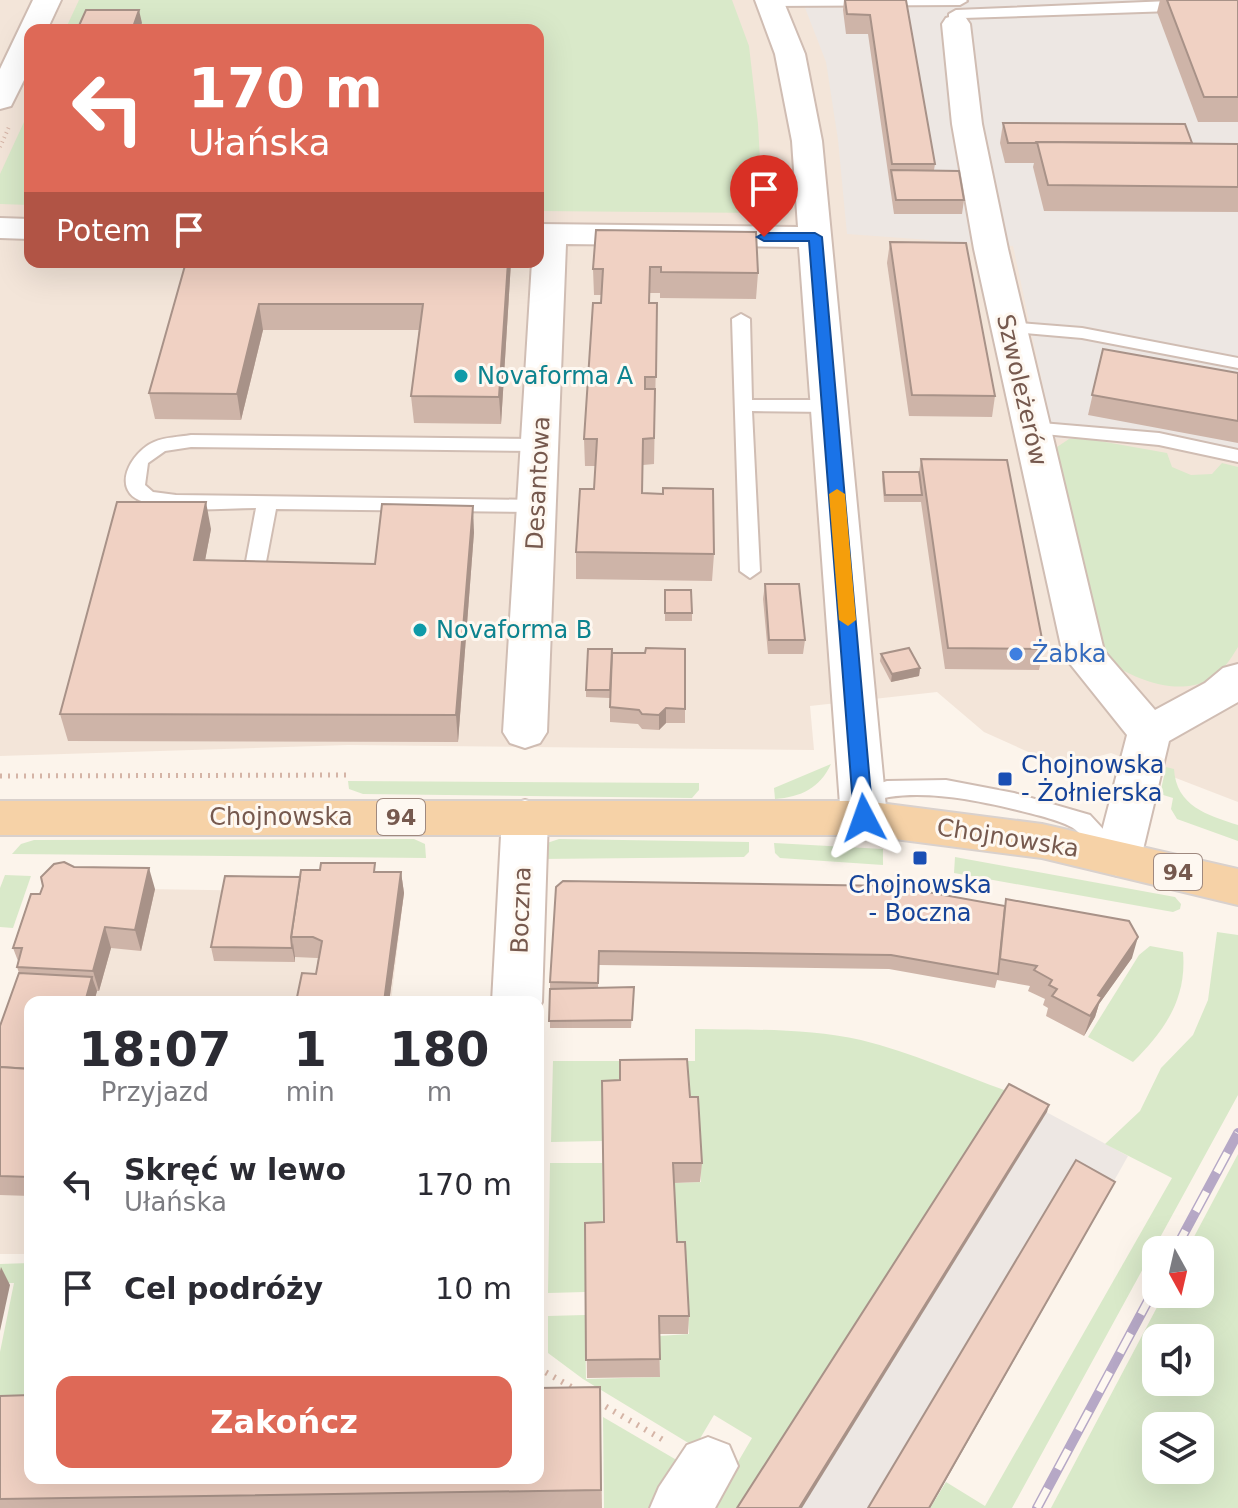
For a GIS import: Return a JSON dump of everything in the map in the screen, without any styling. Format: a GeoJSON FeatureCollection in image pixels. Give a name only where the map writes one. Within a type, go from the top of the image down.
{"type":"FeatureCollection","features":[{"type":"Feature","properties":{"kind":"main road","name":"Chojnowska"},"geometry":{"type":"LineString","coordinates":[[1,810],[525,817],[802,816],[863,808],[1118,858],[1238,887]]}},
{"type":"Feature","properties":{"kind":"street"},"geometry":{"type":"LineString","coordinates":[[36,24],[47,0]]}},
{"type":"Feature","properties":{"kind":"street"},"geometry":{"type":"LineString","coordinates":[[769,1],[790,54],[802,116],[863,808]]}},
{"type":"Feature","properties":{"kind":"street","name":"Szwoleżerów"},"geometry":{"type":"LineString","coordinates":[[958,12],[967,124],[1030,428],[1084,655],[1149,732]]}},
{"type":"Feature","properties":{"kind":"street"},"geometry":{"type":"LineString","coordinates":[[0,100],[24,50]]}},
{"type":"Feature","properties":{"kind":"street"},"geometry":{"type":"LineString","coordinates":[[0,228],[24,229]]}},
{"type":"Feature","properties":{"kind":"street"},"geometry":{"type":"LineString","coordinates":[[544,234],[815,237]]}},
{"type":"Feature","properties":{"kind":"street","name":"Desantowa"},"geometry":{"type":"LineString","coordinates":[[525,732],[540,445],[543,268]]}},
{"type":"Feature","properties":{"kind":"street"},"geometry":{"type":"LineString","coordinates":[[1118,858],[1149,732],[1220,694],[1238,679]]}},
{"type":"Feature","properties":{"kind":"street","name":"Boczna"},"geometry":{"type":"LineString","coordinates":[[517,996],[525,817]]}},
{"type":"Feature","properties":{"kind":"lane"},"geometry":{"type":"LineString","coordinates":[[769,1],[958,12],[956,14],[1202,6],[1200,0]]}},
{"type":"Feature","properties":{"kind":"lane"},"geometry":{"type":"LineString","coordinates":[[741,319],[750,571]]}},
{"type":"Feature","properties":{"kind":"lane"},"geometry":{"type":"LineString","coordinates":[[1008,327],[1082,333],[1238,363]]}},
{"type":"Feature","properties":{"kind":"lane"},"geometry":{"type":"LineString","coordinates":[[743,405],[829,406]]}},
{"type":"Feature","properties":{"kind":"lane"},"geometry":{"type":"LineString","coordinates":[[1030,428],[1159,439],[1238,456]]}},
{"type":"Feature","properties":{"kind":"lane"},"geometry":{"type":"LineString","coordinates":[[536,506],[176,501],[147,497],[136,487],[135,474],[140,460],[160,446],[191,441],[540,445]]}},
{"type":"Feature","properties":{"kind":"lane"},"geometry":{"type":"LineString","coordinates":[[251,588],[267,503]]}},
{"type":"Feature","properties":{"kind":"path"},"geometry":{"type":"LineString","coordinates":[[1,810],[349,775]]}},
{"type":"Feature","properties":{"kind":"path"},"geometry":{"type":"LineString","coordinates":[[544,1372],[577,1391]]}},
{"type":"Feature","properties":{"kind":"path"},"geometry":{"type":"LineString","coordinates":[[590,1398],[694,1487]]}},
{"type":"Feature","properties":{"kind":"shaded area"},"geometry":{"type":"Polygon","coordinates":[[[0,0],[1238,0],[1238,802],[1111,753],[1065,765],[1046,760],[984,732],[937,692],[810,706],[814,750],[348,745],[0,756],[0,0]]]}},
{"type":"Feature","properties":{"kind":"shaded area"},"geometry":{"type":"Polygon","coordinates":[[[802,0],[1238,0],[1238,457],[1175,443],[1054,438],[1013,246],[847,234],[838,140],[826,62],[802,0]]]}},
{"type":"Feature","properties":{"kind":"shaded area"},"geometry":{"type":"Polygon","coordinates":[[[81,888],[404,893],[392,996],[29,996],[81,888]]]}},
{"type":"Feature","properties":{"kind":"shaded area"},"geometry":{"type":"Polygon","coordinates":[[[24,1006],[24,1254],[0,1254],[0,1056],[24,1006]]]}},
{"type":"Feature","properties":{"kind":"shaded area"},"geometry":{"type":"Polygon","coordinates":[[[1007,1091],[1128,1156],[930,1508],[740,1508],[1007,1091]]]}},
{"type":"Feature","properties":{"kind":"green space"},"geometry":{"type":"Polygon","coordinates":[[[79,0],[732,0],[749,46],[758,124],[763,213],[544,211],[544,24],[68,24],[79,0]]]}},
{"type":"Feature","properties":{"kind":"green space"},"geometry":{"type":"Polygon","coordinates":[[[24,122],[24,205],[0,204],[0,174],[24,122]]]}},
{"type":"Feature","properties":{"kind":"green space"},"geometry":{"type":"Polygon","coordinates":[[[1083,438],[1167,453],[1172,467],[1191,475],[1212,474],[1222,463],[1238,467],[1238,647],[1222,670],[1208,680],[1182,687],[1168,686],[1128,673],[1105,659],[1054,449],[1069,439],[1083,438]]]}},
{"type":"Feature","properties":{"kind":"green space"},"geometry":{"type":"Polygon","coordinates":[[[831,764],[809,790],[775,799],[774,788],[831,764]]]}},
{"type":"Feature","properties":{"kind":"green space"},"geometry":{"type":"Polygon","coordinates":[[[1166,767],[1174,769],[1180,792],[1195,807],[1238,825],[1238,841],[1177,819],[1171,809],[1173,798],[1160,794],[1166,767]]]}},
{"type":"Feature","properties":{"kind":"green space"},"geometry":{"type":"Polygon","coordinates":[[[348,781],[699,783],[699,790],[692,798],[363,794],[349,789],[348,781]]]}},
{"type":"Feature","properties":{"kind":"green space"},"geometry":{"type":"Polygon","coordinates":[[[414,839],[425,844],[426,858],[12,854],[21,844],[34,840],[414,839]]]}},
{"type":"Feature","properties":{"kind":"green space"},"geometry":{"type":"Polygon","coordinates":[[[559,839],[749,842],[749,852],[744,857],[539,859],[547,843],[559,839]]]}},
{"type":"Feature","properties":{"kind":"green space"},"geometry":{"type":"Polygon","coordinates":[[[774,843],[883,849],[883,865],[780,858],[775,853],[774,843]]]}},
{"type":"Feature","properties":{"kind":"green space"},"geometry":{"type":"Polygon","coordinates":[[[955,857],[1175,897],[1181,904],[1180,909],[1173,912],[954,873],[955,857]]]}},
{"type":"Feature","properties":{"kind":"green space"},"geometry":{"type":"Polygon","coordinates":[[[5,875],[31,876],[13,928],[0,927],[0,888],[5,875]]]}},
{"type":"Feature","properties":{"kind":"green space"},"geometry":{"type":"Polygon","coordinates":[[[1217,932],[1238,935],[1238,1095],[1161,1236],[1142,1236],[1142,1270],[1012,1508],[930,1508],[946,1482],[985,1506],[1172,1178],[1105,1144],[1140,1111],[1161,1068],[1193,1035],[1208,1000],[1217,932]]]}},
{"type":"Feature","properties":{"kind":"green space"},"geometry":{"type":"Polygon","coordinates":[[[1150,946],[1183,952],[1181,985],[1172,1013],[1164,1026],[1133,1062],[1088,1037],[1139,955],[1150,946]]]}},
{"type":"Feature","properties":{"kind":"green space"},"geometry":{"type":"Polygon","coordinates":[[[695,1029],[841,1036],[917,1057],[1007,1091],[740,1508],[711,1508],[752,1438],[714,1415],[695,1447],[583,1379],[548,1353],[548,1316],[585,1315],[586,1379],[660,1377],[659,1336],[689,1334],[685,1261],[676,1261],[673,1183],[701,1182],[697,1117],[689,1117],[687,1078],[619,1079],[619,1099],[602,1100],[602,1141],[551,1142],[553,1061],[695,1061],[695,1029]]]}},
{"type":"Feature","properties":{"kind":"green space"},"geometry":{"type":"Polygon","coordinates":[[[1238,1154],[1238,1508],[1051,1508],[1142,1336],[1142,1396],[1214,1396],[1214,1324],[1148,1324],[1157,1308],[1214,1308],[1214,1236],[1194,1236],[1238,1154]]]}},
{"type":"Feature","properties":{"kind":"green space"},"geometry":{"type":"Polygon","coordinates":[[[550,1163],[602,1163],[603,1241],[585,1241],[585,1292],[548,1293],[550,1163]]]}},
{"type":"Feature","properties":{"kind":"green space"},"geometry":{"type":"Polygon","coordinates":[[[24,1263],[24,1414],[0,1414],[0,1352],[14,1283],[0,1283],[0,1264],[24,1263]]]}},
{"type":"Feature","properties":{"kind":"green space"},"geometry":{"type":"Polygon","coordinates":[[[603,1417],[680,1462],[649,1508],[604,1508],[603,1417]]]}},
{"type":"Feature","properties":{"kind":"building"},"geometry":{"type":"Polygon","coordinates":[[[845,0],[906,0],[935,164],[892,164],[870,15],[847,14],[845,0]]]}},
{"type":"Feature","properties":{"kind":"building"},"geometry":{"type":"Polygon","coordinates":[[[1167,0],[1238,0],[1238,97],[1204,97],[1167,0]]]}},
{"type":"Feature","properties":{"kind":"building"},"geometry":{"type":"Polygon","coordinates":[[[86,10],[139,10],[134,24],[80,24],[86,10]]]}},
{"type":"Feature","properties":{"kind":"building"},"geometry":{"type":"Polygon","coordinates":[[[1003,123],[1185,124],[1192,143],[1008,143],[1003,123]]]}},
{"type":"Feature","properties":{"kind":"building"},"geometry":{"type":"Polygon","coordinates":[[[1037,142],[1238,144],[1238,187],[1048,185],[1037,142]]]}},
{"type":"Feature","properties":{"kind":"building"},"geometry":{"type":"Polygon","coordinates":[[[891,170],[959,171],[964,200],[896,200],[891,170]]]}},
{"type":"Feature","properties":{"kind":"building"},"geometry":{"type":"Polygon","coordinates":[[[596,230],[756,232],[758,273],[661,272],[661,267],[650,267],[649,303],[657,303],[656,377],[645,377],[645,389],[655,389],[654,438],[643,439],[642,493],[663,494],[663,488],[713,489],[714,554],[576,552],[580,489],[594,489],[597,439],[584,439],[593,303],[601,303],[603,269],[593,269],[596,230]]]}},
{"type":"Feature","properties":{"kind":"building"},"geometry":{"type":"Polygon","coordinates":[[[890,242],[966,243],[995,396],[912,395],[890,242]]]}},
{"type":"Feature","properties":{"kind":"building"},"geometry":{"type":"Polygon","coordinates":[[[184,268],[508,268],[499,397],[411,396],[423,304],[259,304],[237,394],[149,393],[184,268]]]}},
{"type":"Feature","properties":{"kind":"building"},"geometry":{"type":"Polygon","coordinates":[[[1103,349],[1238,373],[1238,421],[1092,395],[1103,349]]]}},
{"type":"Feature","properties":{"kind":"building"},"geometry":{"type":"Polygon","coordinates":[[[921,459],[1007,460],[1044,649],[948,648],[921,459]]]}},
{"type":"Feature","properties":{"kind":"building"},"geometry":{"type":"Polygon","coordinates":[[[883,472],[919,472],[922,495],[885,495],[883,472]]]}},
{"type":"Feature","properties":{"kind":"building"},"geometry":{"type":"Polygon","coordinates":[[[117,502],[206,502],[194,560],[375,564],[382,504],[473,506],[456,715],[60,714],[117,502]]]}},
{"type":"Feature","properties":{"kind":"building"},"geometry":{"type":"Polygon","coordinates":[[[765,584],[799,584],[805,640],[769,640],[765,584]]]}},
{"type":"Feature","properties":{"kind":"building"},"geometry":{"type":"Polygon","coordinates":[[[665,590],[691,590],[692,613],[665,613],[665,590]]]}},
{"type":"Feature","properties":{"kind":"building"},"geometry":{"type":"Polygon","coordinates":[[[646,648],[685,649],[685,709],[666,708],[659,715],[610,707],[612,653],[645,653],[646,648]]]}},
{"type":"Feature","properties":{"kind":"building"},"geometry":{"type":"Polygon","coordinates":[[[909,648],[920,668],[892,674],[881,654],[909,648]]]}},
{"type":"Feature","properties":{"kind":"building"},"geometry":{"type":"Polygon","coordinates":[[[588,649],[612,649],[610,690],[586,690],[588,649]]]}},
{"type":"Feature","properties":{"kind":"building"},"geometry":{"type":"Polygon","coordinates":[[[64,862],[74,867],[149,868],[135,930],[105,927],[93,971],[17,967],[22,948],[13,948],[31,894],[40,894],[43,886],[41,877],[54,864],[64,862]]]}},
{"type":"Feature","properties":{"kind":"building"},"geometry":{"type":"Polygon","coordinates":[[[321,863],[375,863],[374,872],[401,872],[385,996],[297,996],[302,973],[316,974],[322,941],[313,937],[291,937],[301,870],[320,870],[321,863]]]}},
{"type":"Feature","properties":{"kind":"building"},"geometry":{"type":"Polygon","coordinates":[[[225,876],[300,877],[292,948],[211,947],[225,876]]]}},
{"type":"Feature","properties":{"kind":"building"},"geometry":{"type":"Polygon","coordinates":[[[563,881],[894,886],[1005,906],[998,974],[891,955],[599,951],[598,983],[550,982],[556,887],[563,881]]]}},
{"type":"Feature","properties":{"kind":"building"},"geometry":{"type":"Polygon","coordinates":[[[1006,899],[1129,921],[1138,937],[1098,995],[1102,997],[1090,1016],[1052,996],[1057,989],[1049,985],[1052,980],[1034,970],[1037,966],[1000,959],[1006,899]]]}},
{"type":"Feature","properties":{"kind":"building"},"geometry":{"type":"Polygon","coordinates":[[[19,973],[92,977],[87,996],[24,996],[24,1069],[0,1067],[0,1026],[19,973]]]}},
{"type":"Feature","properties":{"kind":"building"},"geometry":{"type":"Polygon","coordinates":[[[634,987],[632,1020],[549,1021],[550,989],[634,987]]]}},
{"type":"Feature","properties":{"kind":"building"},"geometry":{"type":"Polygon","coordinates":[[[687,1059],[690,1097],[698,1097],[702,1163],[673,1163],[677,1242],[685,1242],[689,1316],[659,1316],[660,1359],[586,1360],[585,1223],[604,1222],[602,1081],[620,1080],[620,1060],[687,1059]]]}},
{"type":"Feature","properties":{"kind":"building"},"geometry":{"type":"Polygon","coordinates":[[[0,1067],[24,1069],[24,1177],[0,1176],[0,1067]]]}},
{"type":"Feature","properties":{"kind":"building"},"geometry":{"type":"Polygon","coordinates":[[[1009,1084],[1049,1105],[799,1508],[737,1508],[1009,1084]]]}},
{"type":"Feature","properties":{"kind":"building"},"geometry":{"type":"Polygon","coordinates":[[[1076,1160],[1115,1182],[929,1508],[868,1508],[1076,1160]]]}},
{"type":"Feature","properties":{"kind":"building"},"geometry":{"type":"Polygon","coordinates":[[[600,1387],[601,1490],[0,1499],[0,1396],[24,1395],[24,1484],[544,1484],[544,1388],[600,1387]]]}},
{"type":"Feature","properties":{"kind":"railway"},"geometry":{"type":"LineString","coordinates":[[1183,1236],[1238,1133]]}},
{"type":"Feature","properties":{"kind":"railway"},"geometry":{"type":"LineString","coordinates":[[1037,1508],[1144,1308]]}},
{"type":"Feature","properties":{"kind":"slow traffic"},"geometry":{"type":"LineString","coordinates":[[837,494],[848,620]]}},
{"type":"Feature","properties":{"kind":"place","name":"Novaforma A"},"geometry":{"type":"Point","coordinates":[461,376]}},
{"type":"Feature","properties":{"kind":"place","name":"Novaforma B"},"geometry":{"type":"Point","coordinates":[420,630]}},
{"type":"Feature","properties":{"kind":"place","name":"Żabka"},"geometry":{"type":"Point","coordinates":[1016,654]}},
{"type":"Feature","properties":{"kind":"place","name":"Chojnowska - Żołnierska"},"geometry":{"type":"Point","coordinates":[1005,779]}},
{"type":"Feature","properties":{"kind":"place","name":"Chojnowska - Boczna"},"geometry":{"type":"Point","coordinates":[920,858]}},
{"type":"Feature","properties":{"kind":"route"},"geometry":{"type":"LineString","coordinates":[[764,237],[815,237],[864,818]]}}]}
